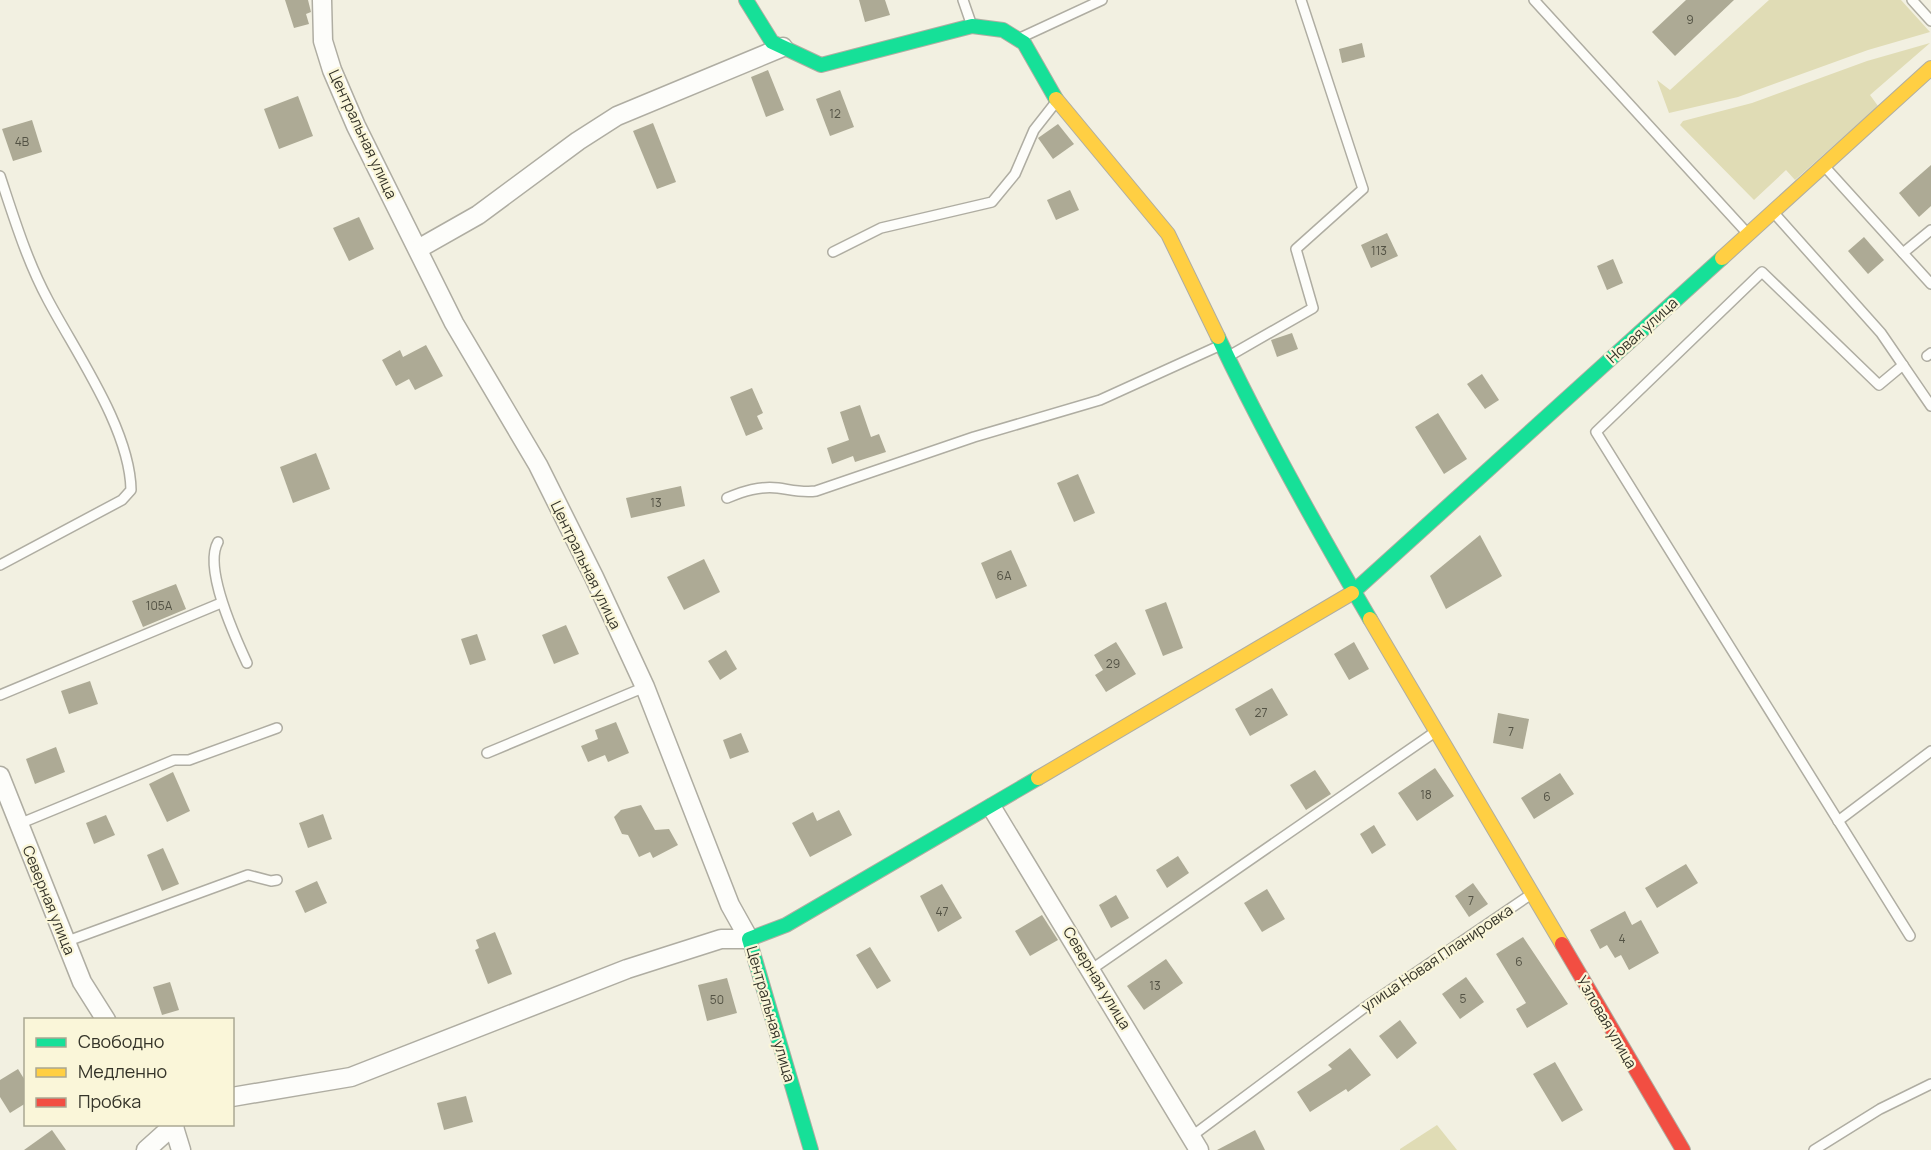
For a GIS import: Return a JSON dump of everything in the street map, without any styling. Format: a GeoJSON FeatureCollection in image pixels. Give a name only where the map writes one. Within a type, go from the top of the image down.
{"type":"FeatureCollection","features":[{"type":"Feature","properties":{"kind":"street","name":"Центральная улица"},"geometry":{"type":"LineString","coordinates":[[322,0],[324,41],[332,70],[356,126],[454,323],[538,465],[645,687],[730,905],[749,939],[811,1150]]}},
{"type":"Feature","properties":{"kind":"street"},"geometry":{"type":"LineString","coordinates":[[746,0],[772,42],[821,65],[972,26],[1003,30],[1024,43],[1057,100],[1168,234],[1224,351],[1295,490],[1352,593],[1532,894]]}},
{"type":"Feature","properties":{"kind":"street"},"geometry":{"type":"LineString","coordinates":[[418,249],[478,215],[578,141],[617,116],[783,47]]}},
{"type":"Feature","properties":{"kind":"street","name":"Новая улица"},"geometry":{"type":"LineString","coordinates":[[749,939],[799,918],[992,808],[1352,593],[1931,68]]}},
{"type":"Feature","properties":{"kind":"street","name":"Северная улица"},"geometry":{"type":"LineString","coordinates":[[0,776],[82,982],[105,1018]]}},
{"type":"Feature","properties":{"kind":"street","name":"Северная улица"},"geometry":{"type":"LineString","coordinates":[[992,808],[1196,1143]]}},
{"type":"Feature","properties":{"kind":"street","name":"Узловая улица"},"geometry":{"type":"LineString","coordinates":[[1532,894],[1683,1150]]}},
{"type":"Feature","properties":{"kind":"street"},"geometry":{"type":"LineString","coordinates":[[234,1097],[351,1077],[627,969],[721,939],[749,939]]}},
{"type":"Feature","properties":{"kind":"street"},"geometry":{"type":"LineString","coordinates":[[146,1150],[173,1126]]}},
{"type":"Feature","properties":{"kind":"street"},"geometry":{"type":"LineString","coordinates":[[174,1126],[181,1150]]}},
{"type":"Feature","properties":{"kind":"lane"},"geometry":{"type":"LineString","coordinates":[[963,0],[972,26]]}},
{"type":"Feature","properties":{"kind":"lane"},"geometry":{"type":"LineString","coordinates":[[1018,39],[1102,0]]}},
{"type":"Feature","properties":{"kind":"lane"},"geometry":{"type":"LineString","coordinates":[[727,498],[746,490],[762,488],[806,493],[816,491],[974,437],[1100,400],[1224,351],[1313,308],[1296,249],[1363,189],[1301,0]]}},
{"type":"Feature","properties":{"kind":"lane"},"geometry":{"type":"LineString","coordinates":[[1534,0],[1748,234]]}},
{"type":"Feature","properties":{"kind":"lane"},"geometry":{"type":"LineString","coordinates":[[1912,0],[1931,21]]}},
{"type":"Feature","properties":{"kind":"lane"},"geometry":{"type":"LineString","coordinates":[[833,252],[881,228],[992,202],[1015,174],[1034,130],[1057,100]]}},
{"type":"Feature","properties":{"kind":"lane"},"geometry":{"type":"LineString","coordinates":[[1823,165],[1931,284]]}},
{"type":"Feature","properties":{"kind":"lane"},"geometry":{"type":"LineString","coordinates":[[0,177],[26,252],[47,298],[102,396],[128,463],[131,490],[122,500],[0,565]]}},
{"type":"Feature","properties":{"kind":"lane"},"geometry":{"type":"LineString","coordinates":[[1773,211],[1784,226],[1859,307],[1931,406]]}},
{"type":"Feature","properties":{"kind":"lane"},"geometry":{"type":"LineString","coordinates":[[1903,253],[1931,230]]}},
{"type":"Feature","properties":{"kind":"lane"},"geometry":{"type":"LineString","coordinates":[[1903,365],[1880,385],[1762,272],[1596,432],[1910,936]]}},
{"type":"Feature","properties":{"kind":"lane"},"geometry":{"type":"LineString","coordinates":[[219,542],[214,549],[214,559],[221,603],[247,663]]}},
{"type":"Feature","properties":{"kind":"lane"},"geometry":{"type":"LineString","coordinates":[[0,695],[221,603]]}},
{"type":"Feature","properties":{"kind":"lane"},"geometry":{"type":"LineString","coordinates":[[487,753],[645,687]]}},
{"type":"Feature","properties":{"kind":"lane"},"geometry":{"type":"LineString","coordinates":[[19,824],[174,760],[189,760],[277,728]]}},
{"type":"Feature","properties":{"kind":"lane"},"geometry":{"type":"LineString","coordinates":[[1092,969],[1435,732]]}},
{"type":"Feature","properties":{"kind":"lane"},"geometry":{"type":"LineString","coordinates":[[1838,821],[1931,751]]}},
{"type":"Feature","properties":{"kind":"lane"},"geometry":{"type":"LineString","coordinates":[[65,942],[248,875],[271,882],[277,880]]}},
{"type":"Feature","properties":{"kind":"lane","name":"улица Новая Планировка"},"geometry":{"type":"LineString","coordinates":[[1196,1143],[1364,1008],[1532,894]]}},
{"type":"Feature","properties":{"kind":"lane"},"geometry":{"type":"LineString","coordinates":[[1814,1150],[1880,1109],[1931,1084]]}},
{"type":"Feature","properties":{"kind":"shaded area"},"geometry":{"type":"Polygon","coordinates":[[[1769,0],[1901,0],[1930,32],[1868,50],[1738,97],[1669,113],[1657,80],[1670,90],[1769,0]]]}},
{"type":"Feature","properties":{"kind":"shaded area"},"geometry":{"type":"Polygon","coordinates":[[[1930,43],[1870,95],[1878,106],[1795,180],[1786,170],[1754,200],[1680,125],[1683,121],[1752,103],[1867,61],[1930,43]]]}},
{"type":"Feature","properties":{"kind":"shaded area"},"geometry":{"type":"Polygon","coordinates":[[[1437,1125],[1457,1150],[1400,1150],[1400,1149],[1437,1125]]]}},
{"type":"Feature","properties":{"kind":"building"},"geometry":{"type":"Polygon","coordinates":[[[285,0],[308,0],[311,12],[306,14],[309,24],[294,28],[285,0]]]}},
{"type":"Feature","properties":{"kind":"building"},"geometry":{"type":"Polygon","coordinates":[[[859,0],[885,0],[890,15],[865,22],[859,0]]]}},
{"type":"Feature","properties":{"kind":"building"},"geometry":{"type":"Polygon","coordinates":[[[1686,0],[1734,0],[1675,56],[1652,32],[1686,0]]]}},
{"type":"Feature","properties":{"kind":"building"},"geometry":{"type":"Polygon","coordinates":[[[1362,43],[1365,57],[1342,63],[1339,49],[1362,43]]]}},
{"type":"Feature","properties":{"kind":"building"},"geometry":{"type":"Polygon","coordinates":[[[768,70],[784,110],[766,117],[751,77],[768,70]]]}},
{"type":"Feature","properties":{"kind":"building"},"geometry":{"type":"Polygon","coordinates":[[[840,90],[854,127],[830,136],[816,99],[840,90]]]}},
{"type":"Feature","properties":{"kind":"building"},"geometry":{"type":"Polygon","coordinates":[[[298,96],[313,136],[279,149],[264,109],[298,96]]]}},
{"type":"Feature","properties":{"kind":"building"},"geometry":{"type":"Polygon","coordinates":[[[32,120],[42,152],[13,161],[2,129],[32,120]]]}},
{"type":"Feature","properties":{"kind":"building"},"geometry":{"type":"Polygon","coordinates":[[[653,123],[676,182],[657,189],[633,131],[653,123]]]}},
{"type":"Feature","properties":{"kind":"building"},"geometry":{"type":"Polygon","coordinates":[[[1058,124],[1074,144],[1053,159],[1038,138],[1058,124]]]}},
{"type":"Feature","properties":{"kind":"building"},"geometry":{"type":"Polygon","coordinates":[[[1931,165],[1931,206],[1919,217],[1899,193],[1931,165]]]}},
{"type":"Feature","properties":{"kind":"building"},"geometry":{"type":"Polygon","coordinates":[[[1070,190],[1079,210],[1056,220],[1047,200],[1070,190]]]}},
{"type":"Feature","properties":{"kind":"building"},"geometry":{"type":"Polygon","coordinates":[[[359,217],[374,249],[349,261],[333,228],[359,217]]]}},
{"type":"Feature","properties":{"kind":"building"},"geometry":{"type":"Polygon","coordinates":[[[1387,233],[1398,256],[1371,268],[1361,245],[1387,233]]]}},
{"type":"Feature","properties":{"kind":"building"},"geometry":{"type":"Polygon","coordinates":[[[1864,237],[1884,260],[1868,274],[1848,251],[1864,237]]]}},
{"type":"Feature","properties":{"kind":"building"},"geometry":{"type":"Polygon","coordinates":[[[1613,259],[1623,283],[1607,290],[1597,266],[1613,259]]]}},
{"type":"Feature","properties":{"kind":"building"},"geometry":{"type":"Polygon","coordinates":[[[1292,333],[1298,349],[1277,357],[1271,340],[1292,333]]]}},
{"type":"Feature","properties":{"kind":"building"},"geometry":{"type":"Polygon","coordinates":[[[426,345],[443,376],[415,390],[409,379],[396,386],[382,360],[400,350],[403,357],[426,345]]]}},
{"type":"Feature","properties":{"kind":"building"},"geometry":{"type":"Polygon","coordinates":[[[1482,374],[1499,400],[1485,409],[1467,384],[1482,374]]]}},
{"type":"Feature","properties":{"kind":"building"},"geometry":{"type":"Polygon","coordinates":[[[752,388],[763,413],[757,416],[763,429],[746,436],[730,397],[752,388]]]}},
{"type":"Feature","properties":{"kind":"building"},"geometry":{"type":"Polygon","coordinates":[[[860,405],[871,437],[879,434],[886,452],[855,462],[853,456],[832,464],[827,448],[849,440],[840,412],[860,405]]]}},
{"type":"Feature","properties":{"kind":"building"},"geometry":{"type":"Polygon","coordinates":[[[1438,413],[1467,459],[1444,474],[1415,427],[1438,413]]]}},
{"type":"Feature","properties":{"kind":"building"},"geometry":{"type":"Polygon","coordinates":[[[316,453],[330,489],[293,503],[280,467],[316,453]]]}},
{"type":"Feature","properties":{"kind":"building"},"geometry":{"type":"Polygon","coordinates":[[[1078,474],[1095,513],[1074,522],[1057,483],[1078,474]]]}},
{"type":"Feature","properties":{"kind":"building"},"geometry":{"type":"Polygon","coordinates":[[[681,486],[685,506],[631,518],[626,498],[681,486]]]}},
{"type":"Feature","properties":{"kind":"building"},"geometry":{"type":"Polygon","coordinates":[[[1480,535],[1502,576],[1446,609],[1430,576],[1480,535]]]}},
{"type":"Feature","properties":{"kind":"building"},"geometry":{"type":"Polygon","coordinates":[[[1011,550],[1027,586],[996,599],[981,563],[1011,550]]]}},
{"type":"Feature","properties":{"kind":"building"},"geometry":{"type":"Polygon","coordinates":[[[704,559],[720,592],[684,610],[667,577],[704,559]]]}},
{"type":"Feature","properties":{"kind":"building"},"geometry":{"type":"Polygon","coordinates":[[[176,584],[186,609],[143,627],[132,601],[176,584]]]}},
{"type":"Feature","properties":{"kind":"building"},"geometry":{"type":"Polygon","coordinates":[[[1166,602],[1183,648],[1163,656],[1145,610],[1166,602]]]}},
{"type":"Feature","properties":{"kind":"building"},"geometry":{"type":"Polygon","coordinates":[[[566,625],[579,654],[554,664],[542,635],[566,625]]]}},
{"type":"Feature","properties":{"kind":"building"},"geometry":{"type":"Polygon","coordinates":[[[477,634],[486,660],[470,665],[461,639],[477,634]]]}},
{"type":"Feature","properties":{"kind":"building"},"geometry":{"type":"Polygon","coordinates":[[[1116,642],[1136,674],[1106,692],[1095,675],[1103,670],[1094,655],[1116,642]]]}},
{"type":"Feature","properties":{"kind":"building"},"geometry":{"type":"Polygon","coordinates":[[[1354,642],[1369,669],[1349,680],[1334,654],[1354,642]]]}},
{"type":"Feature","properties":{"kind":"building"},"geometry":{"type":"Polygon","coordinates":[[[726,650],[737,669],[720,680],[708,661],[726,650]]]}},
{"type":"Feature","properties":{"kind":"building"},"geometry":{"type":"Polygon","coordinates":[[[90,681],[98,704],[69,714],[61,691],[90,681]]]}},
{"type":"Feature","properties":{"kind":"building"},"geometry":{"type":"Polygon","coordinates":[[[1272,688],[1288,715],[1250,736],[1235,709],[1272,688]]]}},
{"type":"Feature","properties":{"kind":"building"},"geometry":{"type":"Polygon","coordinates":[[[1498,713],[1529,719],[1523,749],[1493,743],[1498,713]]]}},
{"type":"Feature","properties":{"kind":"building"},"geometry":{"type":"Polygon","coordinates":[[[616,722],[629,753],[608,762],[605,755],[588,762],[581,746],[598,739],[595,730],[616,722]]]}},
{"type":"Feature","properties":{"kind":"building"},"geometry":{"type":"Polygon","coordinates":[[[741,733],[749,752],[730,759],[723,740],[741,733]]]}},
{"type":"Feature","properties":{"kind":"building"},"geometry":{"type":"Polygon","coordinates":[[[56,747],[65,772],[35,784],[26,759],[56,747]]]}},
{"type":"Feature","properties":{"kind":"building"},"geometry":{"type":"Polygon","coordinates":[[[1435,768],[1454,796],[1417,821],[1398,793],[1435,768]]]}},
{"type":"Feature","properties":{"kind":"building"},"geometry":{"type":"Polygon","coordinates":[[[1315,770],[1331,794],[1306,810],[1290,785],[1315,770]]]}},
{"type":"Feature","properties":{"kind":"building"},"geometry":{"type":"Polygon","coordinates":[[[173,772],[190,811],[167,822],[149,784],[173,772]]]}},
{"type":"Feature","properties":{"kind":"building"},"geometry":{"type":"Polygon","coordinates":[[[1560,773],[1574,794],[1534,819],[1521,798],[1560,773]]]}},
{"type":"Feature","properties":{"kind":"building"},"geometry":{"type":"Polygon","coordinates":[[[641,805],[655,830],[669,829],[678,845],[653,858],[650,852],[639,857],[628,835],[622,834],[614,817],[621,810],[641,805]]]}},
{"type":"Feature","properties":{"kind":"building"},"geometry":{"type":"Polygon","coordinates":[[[839,810],[852,835],[810,857],[792,823],[813,812],[817,821],[839,810]]]}},
{"type":"Feature","properties":{"kind":"building"},"geometry":{"type":"Polygon","coordinates":[[[323,814],[332,839],[308,848],[299,823],[323,814]]]}},
{"type":"Feature","properties":{"kind":"building"},"geometry":{"type":"Polygon","coordinates":[[[106,815],[115,835],[94,844],[86,823],[106,815]]]}},
{"type":"Feature","properties":{"kind":"building"},"geometry":{"type":"Polygon","coordinates":[[[1374,825],[1386,845],[1372,854],[1360,834],[1374,825]]]}},
{"type":"Feature","properties":{"kind":"building"},"geometry":{"type":"Polygon","coordinates":[[[163,848],[179,884],[162,891],[147,855],[163,848]]]}},
{"type":"Feature","properties":{"kind":"building"},"geometry":{"type":"Polygon","coordinates":[[[1178,856],[1189,873],[1167,888],[1156,870],[1178,856]]]}},
{"type":"Feature","properties":{"kind":"building"},"geometry":{"type":"Polygon","coordinates":[[[1686,864],[1698,883],[1657,908],[1645,888],[1686,864]]]}},
{"type":"Feature","properties":{"kind":"building"},"geometry":{"type":"Polygon","coordinates":[[[317,881],[327,903],[305,913],[295,891],[317,881]]]}},
{"type":"Feature","properties":{"kind":"building"},"geometry":{"type":"Polygon","coordinates":[[[1473,883],[1488,904],[1469,917],[1455,896],[1473,883]]]}},
{"type":"Feature","properties":{"kind":"building"},"geometry":{"type":"Polygon","coordinates":[[[942,884],[962,918],[938,932],[920,896],[942,884]]]}},
{"type":"Feature","properties":{"kind":"building"},"geometry":{"type":"Polygon","coordinates":[[[1267,889],[1285,919],[1262,932],[1244,903],[1267,889]]]}},
{"type":"Feature","properties":{"kind":"building"},"geometry":{"type":"Polygon","coordinates":[[[1116,895],[1129,918],[1111,928],[1099,905],[1116,895]]]}},
{"type":"Feature","properties":{"kind":"building"},"geometry":{"type":"Polygon","coordinates":[[[1625,911],[1632,925],[1641,920],[1659,953],[1629,970],[1621,955],[1615,958],[1607,945],[1600,949],[1590,930],[1625,911]]]}},
{"type":"Feature","properties":{"kind":"building"},"geometry":{"type":"Polygon","coordinates":[[[1042,915],[1058,940],[1030,956],[1015,931],[1042,915]]]}},
{"type":"Feature","properties":{"kind":"building"},"geometry":{"type":"Polygon","coordinates":[[[495,932],[512,974],[488,984],[475,950],[479,948],[476,940],[495,932]]]}},
{"type":"Feature","properties":{"kind":"building"},"geometry":{"type":"Polygon","coordinates":[[[1523,937],[1568,1004],[1527,1028],[1516,1009],[1526,1003],[1496,954],[1523,937]]]}},
{"type":"Feature","properties":{"kind":"building"},"geometry":{"type":"Polygon","coordinates":[[[870,947],[891,981],[877,989],[856,955],[870,947]]]}},
{"type":"Feature","properties":{"kind":"building"},"geometry":{"type":"Polygon","coordinates":[[[1166,959],[1183,983],[1144,1010],[1127,986],[1166,959]]]}},
{"type":"Feature","properties":{"kind":"building"},"geometry":{"type":"Polygon","coordinates":[[[1466,977],[1484,1002],[1460,1019],[1442,994],[1466,977]]]}},
{"type":"Feature","properties":{"kind":"building"},"geometry":{"type":"Polygon","coordinates":[[[727,978],[737,1013],[707,1021],[698,985],[727,978]]]}},
{"type":"Feature","properties":{"kind":"building"},"geometry":{"type":"Polygon","coordinates":[[[170,982],[179,1010],[162,1015],[153,987],[170,982]]]}},
{"type":"Feature","properties":{"kind":"building"},"geometry":{"type":"Polygon","coordinates":[[[1400,1020],[1417,1043],[1397,1059],[1379,1036],[1400,1020]]]}},
{"type":"Feature","properties":{"kind":"building"},"geometry":{"type":"Polygon","coordinates":[[[1350,1048],[1371,1075],[1348,1092],[1346,1089],[1310,1112],[1297,1092],[1332,1069],[1328,1065],[1350,1048]]]}},
{"type":"Feature","properties":{"kind":"building"},"geometry":{"type":"Polygon","coordinates":[[[1555,1062],[1583,1110],[1562,1122],[1533,1074],[1555,1062]]]}},
{"type":"Feature","properties":{"kind":"building"},"geometry":{"type":"Polygon","coordinates":[[[18,1069],[24,1079],[24,1104],[10,1113],[0,1097],[0,1080],[18,1069]]]}},
{"type":"Feature","properties":{"kind":"building"},"geometry":{"type":"Polygon","coordinates":[[[466,1096],[473,1122],[444,1130],[437,1103],[466,1096]]]}},
{"type":"Feature","properties":{"kind":"building"},"geometry":{"type":"Polygon","coordinates":[[[52,1130],[66,1150],[24,1150],[52,1130]]]}},
{"type":"Feature","properties":{"kind":"building"},"geometry":{"type":"Polygon","coordinates":[[[1255,1130],[1265,1150],[1217,1150],[1255,1130]]]}},
{"type":"Feature","properties":{"kind":"traffic: fast"},"geometry":{"type":"LineString","coordinates":[[746,0],[772,42],[821,65],[972,26],[1003,30],[1024,43],[1056,99]]}},
{"type":"Feature","properties":{"kind":"traffic: fast"},"geometry":{"type":"LineString","coordinates":[[1352,593],[1722,258]]}},
{"type":"Feature","properties":{"kind":"traffic: fast"},"geometry":{"type":"LineString","coordinates":[[1218,337],[1291,480],[1370,619]]}},
{"type":"Feature","properties":{"kind":"traffic: fast"},"geometry":{"type":"LineString","coordinates":[[811,1150],[749,939],[786,925],[1038,778]]}},
{"type":"Feature","properties":{"kind":"traffic: slow"},"geometry":{"type":"LineString","coordinates":[[1722,258],[1931,68]]}},
{"type":"Feature","properties":{"kind":"traffic: slow"},"geometry":{"type":"LineString","coordinates":[[1056,99],[1168,234],[1218,337]]}},
{"type":"Feature","properties":{"kind":"traffic: slow"},"geometry":{"type":"LineString","coordinates":[[1038,778],[1352,593]]}},
{"type":"Feature","properties":{"kind":"traffic: slow"},"geometry":{"type":"LineString","coordinates":[[1370,619],[1562,944]]}},
{"type":"Feature","properties":{"kind":"traffic: jam"},"geometry":{"type":"LineString","coordinates":[[1562,944],[1683,1150]]}}]}
